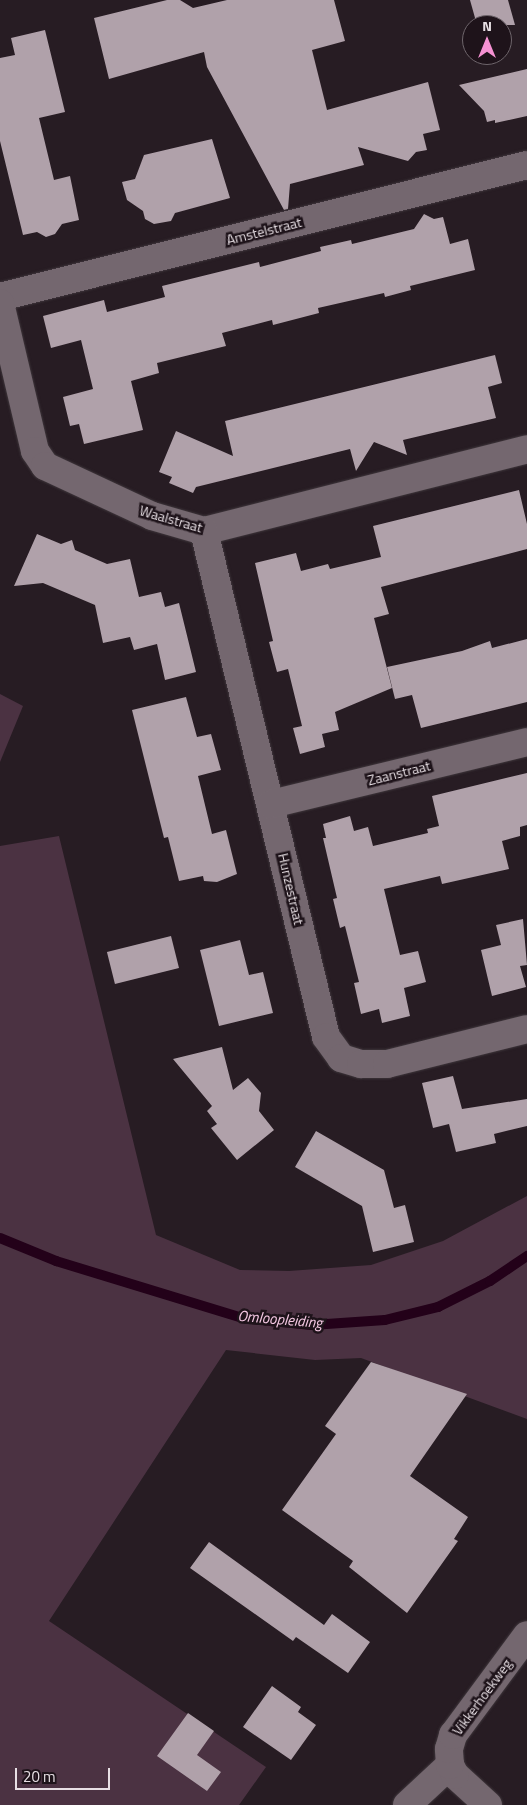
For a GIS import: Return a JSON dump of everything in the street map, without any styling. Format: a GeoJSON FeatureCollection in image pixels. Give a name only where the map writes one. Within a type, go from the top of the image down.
{"type":"FeatureCollection","features":[{"type":"Feature","properties":{"kind":"street","name":"Amstelstraat"},"geometry":{"type":"LineString","coordinates":[[0,297],[527,164]]}},
{"type":"Feature","properties":{"kind":"street","name":"Waalstraat"},"geometry":{"type":"LineString","coordinates":[[0,303],[35,451],[45,466],[152,516],[204,531],[527,449]]}},
{"type":"Feature","properties":{"kind":"street","name":"Hunzestraat"},"geometry":{"type":"LineString","coordinates":[[204,531],[326,1037],[341,1058],[361,1064],[387,1064],[527,1028]]}},
{"type":"Feature","properties":{"kind":"street","name":"Zaanstraat"},"geometry":{"type":"LineString","coordinates":[[271,804],[527,742]]}},
{"type":"Feature","properties":{"kind":"street","name":"Vikkerhoekweg"},"geometry":{"type":"LineString","coordinates":[[450,1765],[453,1735],[527,1635]]}},
{"type":"Feature","properties":{"kind":"street"},"geometry":{"type":"LineString","coordinates":[[407,1805],[450,1765],[455,1775],[488,1805]]}},
{"type":"Feature","properties":{"kind":"shaded area"},"geometry":{"type":"Polygon","coordinates":[[[0,694],[23,706],[0,762],[0,694]]]}},
{"type":"Feature","properties":{"kind":"shaded area"},"geometry":{"type":"Polygon","coordinates":[[[59,836],[156,1235],[240,1270],[289,1271],[371,1265],[443,1241],[527,1196],[527,1419],[361,1358],[315,1360],[226,1350],[49,1621],[266,1767],[239,1805],[0,1805],[0,846],[59,836]]]}},
{"type":"Feature","properties":{"kind":"building"},"geometry":{"type":"Polygon","coordinates":[[[167,0],[180,0],[193,8],[227,0],[334,0],[345,41],[312,50],[327,110],[428,82],[440,130],[423,134],[427,150],[416,152],[408,161],[358,147],[364,165],[290,184],[288,209],[284,210],[207,67],[204,52],[109,79],[94,18],[167,0]]]}},
{"type":"Feature","properties":{"kind":"building"},"geometry":{"type":"Polygon","coordinates":[[[470,0],[508,0],[515,25],[512,25],[512,15],[474,15],[470,0]]]}},
{"type":"Feature","properties":{"kind":"building"},"geometry":{"type":"Polygon","coordinates":[[[45,30],[65,112],[39,118],[54,180],[70,176],[79,220],[62,224],[55,234],[46,237],[37,232],[23,235],[0,141],[0,58],[15,55],[11,38],[45,30]]]}},
{"type":"Feature","properties":{"kind":"building"},"geometry":{"type":"Polygon","coordinates":[[[527,69],[527,116],[495,123],[495,120],[487,122],[484,111],[459,85],[527,69]]]}},
{"type":"Feature","properties":{"kind":"building"},"geometry":{"type":"Polygon","coordinates":[[[212,139],[230,198],[175,213],[171,221],[154,224],[145,219],[143,211],[127,200],[122,182],[135,179],[144,155],[212,139]]]}},
{"type":"Feature","properties":{"kind":"building"},"geometry":{"type":"Polygon","coordinates":[[[424,214],[434,219],[443,217],[450,244],[468,239],[475,270],[410,286],[411,290],[385,297],[384,293],[318,308],[319,313],[273,325],[272,320],[222,333],[226,346],[157,363],[159,373],[131,381],[143,430],[84,444],[79,424],[70,426],[63,397],[93,389],[81,340],[51,348],[43,316],[104,300],[107,312],[165,297],[162,286],[259,262],[260,267],[321,251],[320,247],[351,240],[352,244],[414,229],[424,214]]]}},
{"type":"Feature","properties":{"kind":"building"},"geometry":{"type":"Polygon","coordinates":[[[495,355],[502,383],[488,387],[496,418],[403,440],[407,455],[374,442],[356,471],[350,449],[196,487],[193,493],[169,483],[172,477],[159,472],[176,431],[233,456],[225,421],[495,355]]]}},
{"type":"Feature","properties":{"kind":"building"},"geometry":{"type":"Polygon","coordinates":[[[519,490],[527,524],[527,549],[381,587],[389,614],[374,618],[392,688],[335,712],[339,730],[322,734],[325,747],[300,754],[293,728],[302,726],[288,669],[277,672],[269,642],[273,641],[255,563],[296,553],[301,571],[328,564],[330,569],[381,557],[373,526],[519,490]]]}},
{"type":"Feature","properties":{"kind":"building"},"geometry":{"type":"Polygon","coordinates":[[[37,534],[61,544],[72,540],[75,550],[107,564],[130,559],[139,597],[161,592],[165,607],[179,603],[196,672],[165,680],[157,644],[134,650],[130,637],[103,643],[95,605],[43,583],[14,586],[37,534]]]}},
{"type":"Feature","properties":{"kind":"building"},"geometry":{"type":"Polygon","coordinates":[[[527,639],[527,702],[421,728],[412,695],[395,699],[387,667],[462,651],[490,641],[492,648],[527,639]]]}},
{"type":"Feature","properties":{"kind":"building"},"geometry":{"type":"Polygon","coordinates":[[[186,697],[197,737],[211,734],[221,770],[198,776],[212,834],[226,830],[237,874],[217,882],[204,881],[203,876],[179,881],[168,837],[164,838],[132,710],[186,697]]]}},
{"type":"Feature","properties":{"kind":"building"},"geometry":{"type":"Polygon","coordinates":[[[527,773],[527,825],[520,827],[520,836],[502,841],[509,869],[442,884],[440,876],[384,889],[400,955],[418,951],[426,982],[404,988],[410,1016],[382,1023],[379,1009],[361,1014],[354,983],[359,982],[345,926],[340,928],[333,899],[337,898],[323,838],[326,838],[323,824],[350,816],[354,831],[368,827],[373,846],[428,833],[427,829],[439,826],[432,796],[527,773]]]}},
{"type":"Feature","properties":{"kind":"building"},"geometry":{"type":"Polygon","coordinates":[[[523,919],[527,965],[520,966],[526,987],[492,996],[481,950],[501,945],[496,925],[523,919]]]}},
{"type":"Feature","properties":{"kind":"building"},"geometry":{"type":"Polygon","coordinates":[[[171,936],[179,968],[115,984],[107,952],[171,936]]]}},
{"type":"Feature","properties":{"kind":"building"},"geometry":{"type":"Polygon","coordinates":[[[240,940],[249,975],[263,972],[273,1013],[219,1026],[200,950],[240,940]]]}},
{"type":"Feature","properties":{"kind":"building"},"geometry":{"type":"Polygon","coordinates":[[[222,1047],[233,1090],[248,1078],[261,1093],[259,1111],[274,1130],[237,1160],[211,1128],[217,1124],[207,1111],[212,1106],[173,1059],[222,1047]]]}},
{"type":"Feature","properties":{"kind":"building"},"geometry":{"type":"Polygon","coordinates":[[[453,1076],[462,1109],[527,1099],[527,1126],[494,1134],[496,1143],[456,1152],[449,1124],[433,1128],[422,1083],[453,1076]]]}},
{"type":"Feature","properties":{"kind":"building"},"geometry":{"type":"Polygon","coordinates":[[[316,1131],[384,1170],[394,1208],[405,1205],[414,1242],[373,1252],[362,1206],[295,1167],[316,1131]]]}},
{"type":"Feature","properties":{"kind":"building"},"geometry":{"type":"Polygon","coordinates":[[[371,1362],[467,1394],[410,1476],[468,1517],[454,1539],[458,1541],[407,1613],[349,1567],[353,1561],[282,1510],[336,1434],[325,1426],[371,1362]]]}},
{"type":"Feature","properties":{"kind":"building"},"geometry":{"type":"Polygon","coordinates":[[[209,1542],[324,1625],[332,1614],[370,1642],[348,1673],[296,1637],[293,1641],[190,1568],[209,1542]]]}},
{"type":"Feature","properties":{"kind":"building"},"geometry":{"type":"Polygon","coordinates":[[[272,1686],[301,1707],[298,1712],[316,1725],[291,1760],[243,1727],[272,1686]]]}},
{"type":"Feature","properties":{"kind":"building"},"geometry":{"type":"Polygon","coordinates":[[[188,1713],[214,1731],[197,1755],[221,1772],[207,1791],[157,1756],[188,1713]]]}},
{"type":"Feature","properties":{"kind":"waterway","name":"Omloopleiding"},"geometry":{"type":"LineString","coordinates":[[0,1238],[56,1261],[242,1318],[312,1325],[385,1320],[438,1307],[490,1281],[527,1256]]}}]}
